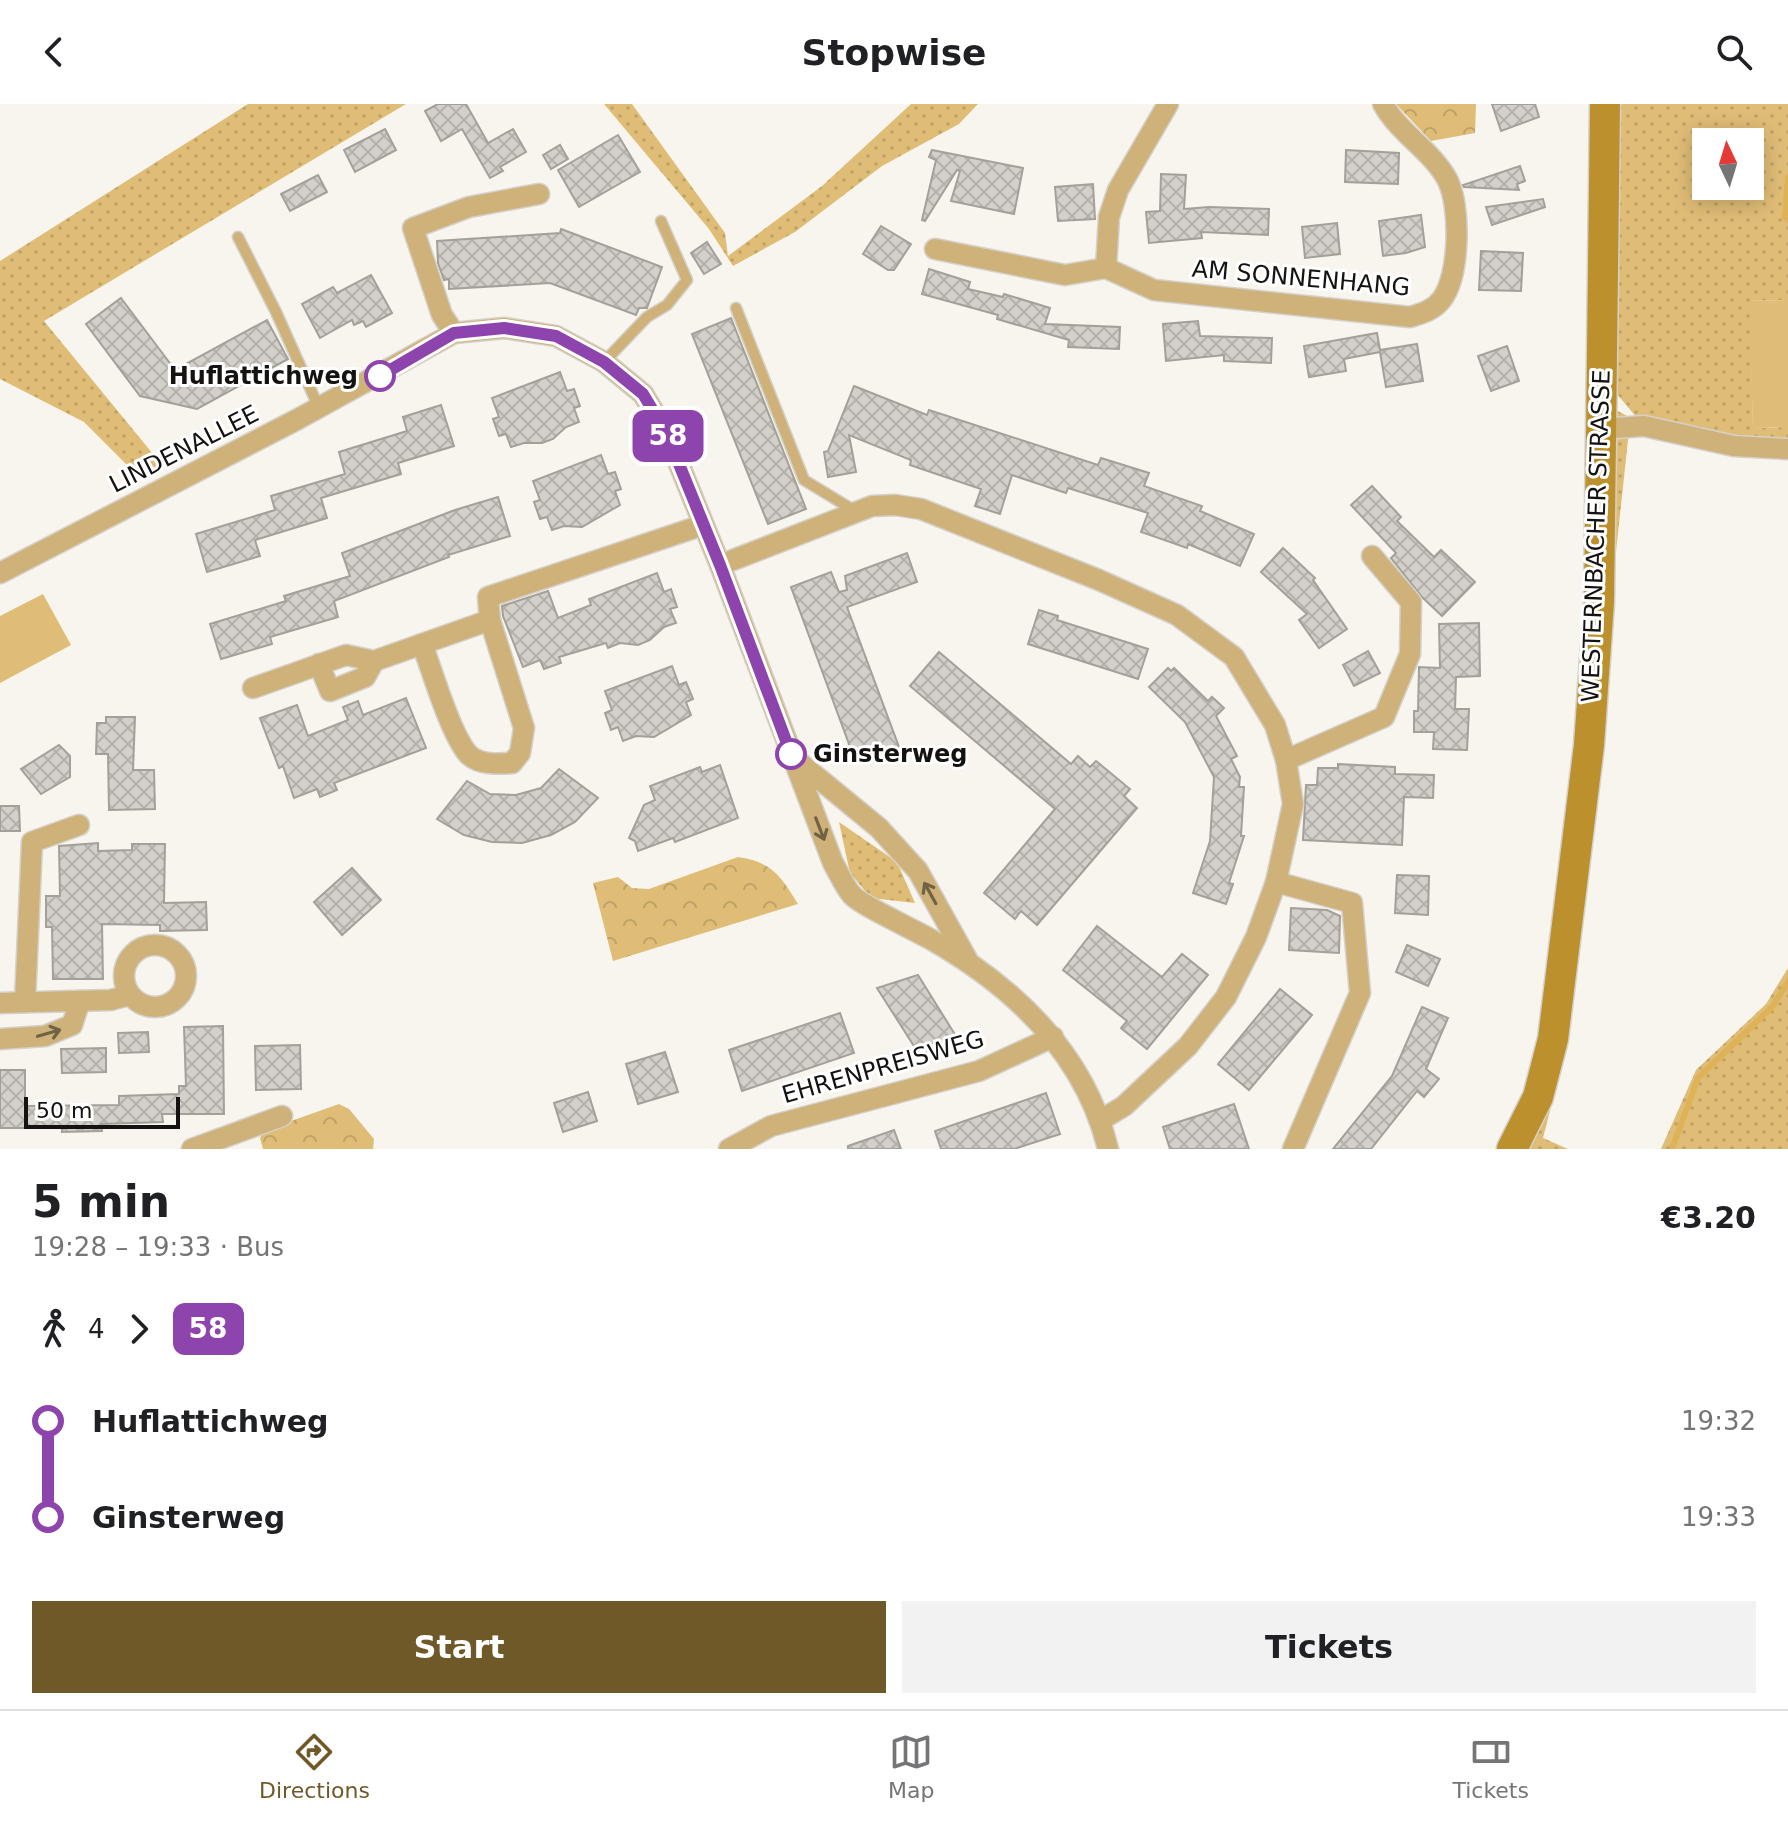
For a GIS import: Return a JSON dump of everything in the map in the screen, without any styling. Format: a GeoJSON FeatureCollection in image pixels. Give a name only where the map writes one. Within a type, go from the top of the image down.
{"type":"FeatureCollection","features":[{"type":"Feature","properties":{"kind":"street"},"geometry":{"type":"LineString","coordinates":[[935,249],[1065,275],[1106,268],[1109,217],[1118,190],[1168,104]]}},
{"type":"Feature","properties":{"kind":"street","name":"AM SONNENHANG"},"geometry":{"type":"LineString","coordinates":[[1106,268],[1154,290],[1410,317],[1427,312],[1441,301],[1450,285],[1458,217],[1455,197],[1446,176],[1383,104]]}},
{"type":"Feature","properties":{"kind":"street","name":"WESTERNBACHER STRASSE"},"geometry":{"type":"LineString","coordinates":[[1512,1149],[1538,1097],[1553,1039],[1589,745],[1599,602],[1605,104]]}},
{"type":"Feature","properties":{"kind":"street"},"geometry":{"type":"LineString","coordinates":[[454,333],[442,315],[413,228],[469,207],[539,194]]}},
{"type":"Feature","properties":{"kind":"street","name":"LINDENALLEE"},"geometry":{"type":"LineString","coordinates":[[0,573],[319,408],[454,333],[504,328],[556,336],[604,362],[643,394],[666,432],[833,863],[853,896],[968,961],[1023,1004],[1053,1037],[1080,1076],[1101,1120],[1108,1149]]}},
{"type":"Feature","properties":{"kind":"street"},"geometry":{"type":"LineString","coordinates":[[1601,429],[1644,426],[1734,446],[1788,449]]}},
{"type":"Feature","properties":{"kind":"street"},"geometry":{"type":"LineString","coordinates":[[720,565],[855,511],[884,505],[921,509],[1099,580],[1177,615],[1234,657],[1275,725],[1286,760],[1293,804],[1276,882],[1256,937],[1226,997],[1188,1046],[1124,1106],[1101,1120]]}},
{"type":"Feature","properties":{"kind":"street"},"geometry":{"type":"LineString","coordinates":[[422,644],[451,723],[470,756],[492,764],[512,763],[520,753],[524,728],[490,620],[488,597],[703,525]]}},
{"type":"Feature","properties":{"kind":"street"},"geometry":{"type":"LineString","coordinates":[[1286,760],[1384,717],[1410,654],[1411,602],[1372,556]]}},
{"type":"Feature","properties":{"kind":"street"},"geometry":{"type":"LineString","coordinates":[[253,688],[346,655],[374,661],[490,620]]}},
{"type":"Feature","properties":{"kind":"street"},"geometry":{"type":"LineString","coordinates":[[319,664],[330,691],[365,677],[374,661]]}},
{"type":"Feature","properties":{"kind":"street","name":"LINDENALLEE"},"geometry":{"type":"LineString","coordinates":[[792,756],[879,828],[918,871],[968,961]]}},
{"type":"Feature","properties":{"kind":"street"},"geometry":{"type":"LineString","coordinates":[[25,1002],[32,842],[79,825]]}},
{"type":"Feature","properties":{"kind":"street"},"geometry":{"type":"LineString","coordinates":[[1276,882],[1352,903],[1360,993],[1293,1149]]}},
{"type":"Feature","properties":{"kind":"street"},"geometry":{"type":"LineString","coordinates":[[0,1003],[111,1000],[129,995]]}},
{"type":"Feature","properties":{"kind":"street"},"geometry":{"type":"LineString","coordinates":[[0,1039],[45,1036],[72,1025],[80,1001]]}},
{"type":"Feature","properties":{"kind":"street","name":"EHRENPREISWEG"},"geometry":{"type":"LineString","coordinates":[[729,1149],[771,1126],[979,1071],[1053,1037]]}},
{"type":"Feature","properties":{"kind":"street"},"geometry":{"type":"LineString","coordinates":[[192,1149],[282,1116]]}},
{"type":"Feature","properties":{"kind":"lane"},"geometry":{"type":"LineString","coordinates":[[604,362],[647,317],[667,305],[687,280],[661,221]]}},
{"type":"Feature","properties":{"kind":"lane"},"geometry":{"type":"LineString","coordinates":[[238,237],[319,408]]}},
{"type":"Feature","properties":{"kind":"lane"},"geometry":{"type":"LineString","coordinates":[[736,308],[804,480],[855,511]]}},
{"type":"Feature","properties":{"kind":"green space"},"geometry":{"type":"Polygon","coordinates":[[[248,104],[406,104],[44,321],[162,465],[139,477],[84,422],[0,379],[0,261],[248,104]]]}},
{"type":"Feature","properties":{"kind":"green space"},"geometry":{"type":"Polygon","coordinates":[[[604,104],[632,104],[725,233],[728,256],[822,186],[911,104],[978,104],[959,124],[882,166],[795,232],[733,266],[709,229],[604,104]]]}},
{"type":"Feature","properties":{"kind":"green space"},"geometry":{"type":"Polygon","coordinates":[[[1396,104],[1476,104],[1475,133],[1431,141],[1396,104]]]}},
{"type":"Feature","properties":{"kind":"green space"},"geometry":{"type":"Polygon","coordinates":[[[1612,104],[1788,104],[1788,300],[1750,301],[1753,428],[1788,427],[1788,449],[1629,431],[1560,1072],[1543,1138],[1568,1149],[1512,1149],[1553,1039],[1601,402],[1642,424],[1612,388],[1612,104]]]}},
{"type":"Feature","properties":{"kind":"green space"},"geometry":{"type":"Polygon","coordinates":[[[1788,300],[1788,427],[1753,428],[1749,301],[1788,300]]]}},
{"type":"Feature","properties":{"kind":"green space"},"geometry":{"type":"Polygon","coordinates":[[[43,594],[71,645],[0,683],[0,616],[43,594]]]}},
{"type":"Feature","properties":{"kind":"green space"},"geometry":{"type":"Polygon","coordinates":[[[839,822],[897,862],[915,903],[871,898],[850,873],[839,822]]]}},
{"type":"Feature","properties":{"kind":"green space"},"geometry":{"type":"Polygon","coordinates":[[[738,857],[750,859],[774,872],[798,904],[613,961],[593,883],[618,877],[632,888],[649,889],[738,857]]]}},
{"type":"Feature","properties":{"kind":"green space"},"geometry":{"type":"Polygon","coordinates":[[[1788,968],[1788,1149],[1661,1149],[1696,1070],[1766,1004],[1788,968]]]}},
{"type":"Feature","properties":{"kind":"green space"},"geometry":{"type":"Polygon","coordinates":[[[339,1104],[349,1109],[374,1139],[373,1149],[263,1149],[260,1138],[263,1131],[339,1104]]]}},
{"type":"Feature","properties":{"kind":"building"},"geometry":{"type":"Polygon","coordinates":[[[438,104],[466,104],[488,143],[513,129],[526,152],[500,167],[503,171],[490,178],[462,129],[441,141],[425,111],[438,104]]]}},
{"type":"Feature","properties":{"kind":"building"},"geometry":{"type":"Polygon","coordinates":[[[1492,104],[1535,104],[1539,117],[1501,131],[1492,104]]]}},
{"type":"Feature","properties":{"kind":"building"},"geometry":{"type":"Polygon","coordinates":[[[385,129],[396,150],[355,172],[344,150],[385,129]]]}},
{"type":"Feature","properties":{"kind":"building"},"geometry":{"type":"Polygon","coordinates":[[[618,135],[640,172],[579,207],[558,170],[618,135]]]}},
{"type":"Feature","properties":{"kind":"building"},"geometry":{"type":"Polygon","coordinates":[[[560,145],[568,159],[551,169],[543,155],[560,145]]]}},
{"type":"Feature","properties":{"kind":"building"},"geometry":{"type":"Polygon","coordinates":[[[932,150],[1023,168],[1014,214],[951,201],[960,171],[957,170],[925,221],[922,220],[936,160],[929,157],[932,150]]]}},
{"type":"Feature","properties":{"kind":"building"},"geometry":{"type":"Polygon","coordinates":[[[1346,150],[1399,153],[1398,184],[1345,182],[1346,150]]]}},
{"type":"Feature","properties":{"kind":"building"},"geometry":{"type":"Polygon","coordinates":[[[1520,166],[1525,181],[1517,184],[1519,190],[1463,185],[1520,166]]]}},
{"type":"Feature","properties":{"kind":"building"},"geometry":{"type":"Polygon","coordinates":[[[1161,174],[1186,175],[1184,209],[1269,209],[1268,235],[1201,232],[1202,238],[1149,243],[1146,212],[1160,211],[1161,174]]]}},
{"type":"Feature","properties":{"kind":"building"},"geometry":{"type":"Polygon","coordinates":[[[318,175],[327,192],[290,211],[281,194],[318,175]]]}},
{"type":"Feature","properties":{"kind":"building"},"geometry":{"type":"Polygon","coordinates":[[[1093,184],[1095,219],[1058,221],[1055,187],[1093,184]]]}},
{"type":"Feature","properties":{"kind":"building"},"geometry":{"type":"Polygon","coordinates":[[[1543,199],[1545,207],[1492,225],[1486,207],[1543,199]]]}},
{"type":"Feature","properties":{"kind":"building"},"geometry":{"type":"Polygon","coordinates":[[[1421,215],[1425,247],[1383,256],[1379,221],[1421,215]]]}},
{"type":"Feature","properties":{"kind":"building"},"geometry":{"type":"Polygon","coordinates":[[[1337,223],[1340,254],[1305,258],[1302,227],[1337,223]]]}},
{"type":"Feature","properties":{"kind":"building"},"geometry":{"type":"Polygon","coordinates":[[[881,226],[911,244],[894,270],[888,270],[863,254],[881,226]]]}},
{"type":"Feature","properties":{"kind":"building"},"geometry":{"type":"Polygon","coordinates":[[[561,229],[662,267],[647,308],[639,308],[636,315],[550,283],[449,289],[449,279],[444,280],[438,263],[437,241],[560,233],[561,229]]]}},
{"type":"Feature","properties":{"kind":"building"},"geometry":{"type":"Polygon","coordinates":[[[707,242],[721,264],[704,274],[691,253],[707,242]]]}},
{"type":"Feature","properties":{"kind":"building"},"geometry":{"type":"Polygon","coordinates":[[[1481,251],[1523,253],[1521,291],[1479,290],[1481,251]]]}},
{"type":"Feature","properties":{"kind":"building"},"geometry":{"type":"Polygon","coordinates":[[[929,269],[970,282],[968,289],[1003,297],[1004,294],[1050,308],[1045,324],[1120,327],[1119,349],[1068,347],[1069,340],[997,319],[998,315],[922,294],[929,269]]]}},
{"type":"Feature","properties":{"kind":"building"},"geometry":{"type":"Polygon","coordinates":[[[371,275],[392,313],[366,327],[363,321],[354,325],[352,320],[320,338],[302,304],[333,287],[337,293],[371,275]]]}},
{"type":"Feature","properties":{"kind":"building"},"geometry":{"type":"Polygon","coordinates":[[[121,298],[175,370],[267,320],[288,359],[197,409],[140,396],[86,324],[121,298]]]}},
{"type":"Feature","properties":{"kind":"building"},"geometry":{"type":"Polygon","coordinates":[[[731,318],[806,509],[768,524],[692,334],[731,318]]]}},
{"type":"Feature","properties":{"kind":"building"},"geometry":{"type":"Polygon","coordinates":[[[1198,321],[1200,336],[1272,338],[1271,363],[1224,361],[1224,355],[1166,361],[1163,324],[1198,321]]]}},
{"type":"Feature","properties":{"kind":"building"},"geometry":{"type":"Polygon","coordinates":[[[1377,333],[1380,350],[1417,344],[1423,381],[1386,387],[1380,352],[1344,359],[1346,371],[1309,377],[1304,346],[1377,333]]]}},
{"type":"Feature","properties":{"kind":"building"},"geometry":{"type":"Polygon","coordinates":[[[1507,346],[1519,381],[1491,391],[1478,356],[1507,346]]]}},
{"type":"Feature","properties":{"kind":"building"},"geometry":{"type":"Polygon","coordinates":[[[560,372],[567,391],[574,389],[580,406],[574,408],[579,422],[566,427],[553,439],[511,447],[506,434],[499,436],[493,419],[499,417],[492,398],[560,372]]]}},
{"type":"Feature","properties":{"kind":"building"},"geometry":{"type":"Polygon","coordinates":[[[854,386],[927,415],[929,410],[1098,465],[1101,458],[1149,473],[1144,486],[1202,506],[1200,511],[1254,534],[1240,566],[1188,544],[1187,548],[1141,532],[1148,513],[1068,488],[1066,493],[1012,475],[1000,514],[975,506],[981,489],[910,465],[911,460],[849,435],[856,472],[828,477],[824,452],[828,451],[854,386]]]}},
{"type":"Feature","properties":{"kind":"building"},"geometry":{"type":"Polygon","coordinates":[[[441,405],[454,446],[398,463],[401,474],[321,498],[327,518],[255,540],[260,556],[207,572],[196,534],[275,510],[271,496],[345,474],[339,452],[407,431],[403,417],[441,405]]]}},
{"type":"Feature","properties":{"kind":"building"},"geometry":{"type":"Polygon","coordinates":[[[601,455],[608,474],[615,472],[621,489],[615,491],[620,505],[582,527],[564,526],[552,530],[547,517],[540,519],[534,502],[540,500],[533,481],[601,455]]]}},
{"type":"Feature","properties":{"kind":"building"},"geometry":{"type":"Polygon","coordinates":[[[1372,486],[1401,517],[1397,521],[1434,557],[1441,550],[1475,582],[1442,616],[1391,558],[1396,553],[1351,505],[1372,486]]]}},
{"type":"Feature","properties":{"kind":"building"},"geometry":{"type":"Polygon","coordinates":[[[498,497],[510,536],[448,555],[334,601],[338,617],[270,637],[272,644],[221,659],[210,624],[286,601],[284,596],[350,576],[342,553],[498,497]]]}},
{"type":"Feature","properties":{"kind":"building"},"geometry":{"type":"Polygon","coordinates":[[[1283,548],[1315,578],[1313,580],[1347,629],[1319,648],[1299,620],[1307,614],[1261,572],[1283,548]]]}},
{"type":"Feature","properties":{"kind":"building"},"geometry":{"type":"Polygon","coordinates":[[[907,553],[917,582],[847,607],[899,747],[856,763],[791,587],[831,572],[839,592],[847,590],[845,576],[907,553]]]}},
{"type":"Feature","properties":{"kind":"building"},"geometry":{"type":"Polygon","coordinates":[[[657,573],[664,592],[671,589],[677,607],[670,609],[676,623],[664,627],[650,640],[638,645],[620,643],[608,648],[606,643],[559,657],[561,663],[544,669],[540,660],[523,667],[502,606],[548,591],[558,618],[591,605],[589,599],[657,573]]]}},
{"type":"Feature","properties":{"kind":"building"},"geometry":{"type":"Polygon","coordinates":[[[1039,610],[1058,616],[1057,620],[1148,649],[1138,679],[1028,644],[1039,610]]]}},
{"type":"Feature","properties":{"kind":"building"},"geometry":{"type":"Polygon","coordinates":[[[1479,623],[1480,676],[1456,677],[1455,709],[1469,709],[1467,750],[1433,749],[1434,732],[1414,732],[1419,667],[1440,668],[1439,624],[1479,623]]]}},
{"type":"Feature","properties":{"kind":"building"},"geometry":{"type":"Polygon","coordinates":[[[1368,651],[1380,673],[1354,686],[1343,665],[1368,651]]]}},
{"type":"Feature","properties":{"kind":"building"},"geometry":{"type":"Polygon","coordinates":[[[939,652],[1071,764],[1078,756],[1090,767],[1096,761],[1130,789],[1124,796],[1137,808],[1037,925],[1021,911],[1015,919],[984,893],[1055,809],[910,686],[939,652]]]}},
{"type":"Feature","properties":{"kind":"building"},"geometry":{"type":"Polygon","coordinates":[[[672,666],[679,685],[686,682],[693,699],[686,702],[691,715],[654,737],[636,736],[623,741],[618,727],[611,730],[605,713],[612,710],[605,691],[672,666]]]}},
{"type":"Feature","properties":{"kind":"building"},"geometry":{"type":"Polygon","coordinates":[[[1168,668],[1171,671],[1174,668],[1208,701],[1212,697],[1224,708],[1216,716],[1237,756],[1231,759],[1240,777],[1239,787],[1244,787],[1241,836],[1244,836],[1229,883],[1233,884],[1226,904],[1193,893],[1210,841],[1214,777],[1185,722],[1149,687],[1168,668]]]}},
{"type":"Feature","properties":{"kind":"building"},"geometry":{"type":"Polygon","coordinates":[[[406,698],[426,748],[334,783],[337,790],[320,797],[317,789],[294,798],[260,718],[297,705],[308,736],[348,720],[343,707],[358,701],[363,715],[406,698]]]}},
{"type":"Feature","properties":{"kind":"building"},"geometry":{"type":"Polygon","coordinates":[[[106,717],[135,717],[133,770],[154,770],[155,809],[109,810],[108,754],[96,754],[97,723],[106,723],[106,717]]]}},
{"type":"Feature","properties":{"kind":"building"},"geometry":{"type":"Polygon","coordinates":[[[59,745],[70,756],[70,777],[41,794],[21,769],[59,745]]]}},
{"type":"Feature","properties":{"kind":"building"},"geometry":{"type":"Polygon","coordinates":[[[1338,764],[1395,767],[1395,774],[1434,775],[1433,798],[1404,797],[1402,845],[1303,840],[1306,785],[1317,785],[1318,768],[1338,768],[1338,764]]]}},
{"type":"Feature","properties":{"kind":"building"},"geometry":{"type":"Polygon","coordinates":[[[720,765],[738,818],[675,842],[673,838],[638,851],[635,841],[629,838],[644,805],[655,800],[650,786],[700,767],[702,772],[720,765]]]}},
{"type":"Feature","properties":{"kind":"building"},"geometry":{"type":"Polygon","coordinates":[[[559,769],[598,798],[575,822],[551,835],[522,843],[492,842],[464,835],[437,819],[467,781],[490,794],[516,795],[541,788],[559,769]]]}},
{"type":"Feature","properties":{"kind":"building"},"geometry":{"type":"Polygon","coordinates":[[[0,806],[19,806],[20,831],[0,831],[0,806]]]}},
{"type":"Feature","properties":{"kind":"building"},"geometry":{"type":"Polygon","coordinates":[[[98,843],[98,851],[132,850],[132,844],[165,844],[164,903],[206,902],[207,930],[160,931],[160,925],[102,924],[103,979],[53,979],[52,927],[46,927],[46,896],[60,896],[59,846],[98,843]]]}},
{"type":"Feature","properties":{"kind":"building"},"geometry":{"type":"Polygon","coordinates":[[[352,868],[381,900],[342,935],[314,902],[352,868]]]}},
{"type":"Feature","properties":{"kind":"building"},"geometry":{"type":"Polygon","coordinates":[[[1397,875],[1429,876],[1428,915],[1395,913],[1397,875]]]}},
{"type":"Feature","properties":{"kind":"building"},"geometry":{"type":"Polygon","coordinates":[[[1291,908],[1327,910],[1340,916],[1339,953],[1289,950],[1291,908]]]}},
{"type":"Feature","properties":{"kind":"building"},"geometry":{"type":"Polygon","coordinates":[[[1097,926],[1162,977],[1182,954],[1208,975],[1147,1049],[1121,1028],[1127,1021],[1063,970],[1097,926]]]}},
{"type":"Feature","properties":{"kind":"building"},"geometry":{"type":"Polygon","coordinates":[[[1407,945],[1440,959],[1428,986],[1396,972],[1407,945]]]}},
{"type":"Feature","properties":{"kind":"building"},"geometry":{"type":"Polygon","coordinates":[[[918,975],[959,1041],[919,1054],[877,988],[918,975]]]}},
{"type":"Feature","properties":{"kind":"building"},"geometry":{"type":"Polygon","coordinates":[[[1280,989],[1312,1015],[1249,1090],[1218,1064],[1280,989]]]}},
{"type":"Feature","properties":{"kind":"building"},"geometry":{"type":"Polygon","coordinates":[[[1422,1007],[1448,1018],[1426,1069],[1439,1079],[1424,1097],[1417,1091],[1371,1149],[1333,1149],[1392,1076],[1422,1007]]]}},
{"type":"Feature","properties":{"kind":"building"},"geometry":{"type":"Polygon","coordinates":[[[840,1013],[854,1053],[742,1091],[729,1050],[840,1013]]]}},
{"type":"Feature","properties":{"kind":"building"},"geometry":{"type":"Polygon","coordinates":[[[223,1026],[224,1114],[162,1114],[163,1122],[101,1124],[102,1131],[0,1128],[0,1070],[25,1070],[25,1106],[119,1105],[119,1096],[179,1094],[179,1086],[186,1086],[184,1027],[223,1026]]]}},
{"type":"Feature","properties":{"kind":"building"},"geometry":{"type":"Polygon","coordinates":[[[148,1032],[149,1052],[119,1053],[118,1033],[148,1032]]]}},
{"type":"Feature","properties":{"kind":"building"},"geometry":{"type":"Polygon","coordinates":[[[300,1045],[301,1089],[256,1090],[255,1046],[300,1045]]]}},
{"type":"Feature","properties":{"kind":"building"},"geometry":{"type":"Polygon","coordinates":[[[106,1048],[106,1072],[62,1073],[61,1049],[106,1048]]]}},
{"type":"Feature","properties":{"kind":"building"},"geometry":{"type":"Polygon","coordinates":[[[665,1052],[678,1092],[638,1104],[626,1064],[665,1052]]]}},
{"type":"Feature","properties":{"kind":"building"},"geometry":{"type":"Polygon","coordinates":[[[588,1092],[597,1121],[563,1132],[554,1103],[588,1092]]]}},
{"type":"Feature","properties":{"kind":"building"},"geometry":{"type":"Polygon","coordinates":[[[1046,1093],[1060,1134],[1014,1149],[941,1149],[935,1131],[1046,1093]]]}},
{"type":"Feature","properties":{"kind":"building"},"geometry":{"type":"Polygon","coordinates":[[[1234,1104],[1249,1149],[1170,1149],[1163,1127],[1234,1104]]]}},
{"type":"Feature","properties":{"kind":"building"},"geometry":{"type":"Polygon","coordinates":[[[894,1130],[901,1149],[848,1149],[848,1146],[894,1130]]]}},
{"type":"Feature","properties":{"kind":"waterway"},"geometry":{"type":"LineString","coordinates":[[1788,177],[1785,217],[1788,220]]}},
{"type":"Feature","properties":{"kind":"waterway"},"geometry":{"type":"LineString","coordinates":[[1672,1149],[1698,1078],[1772,1007],[1788,982]]}},
{"type":"Feature","properties":{"kind":"bus line","name":"58"},"geometry":{"type":"LineString","coordinates":[[380,376],[454,333],[504,328],[556,336],[604,362],[643,394],[666,432],[791,754]]}},
{"type":"Feature","properties":{"kind":"place","name":"Huflattichweg"},"geometry":{"type":"Point","coordinates":[380,376]}},
{"type":"Feature","properties":{"kind":"place","name":"Ginsterweg"},"geometry":{"type":"Point","coordinates":[791,754]}}]}
